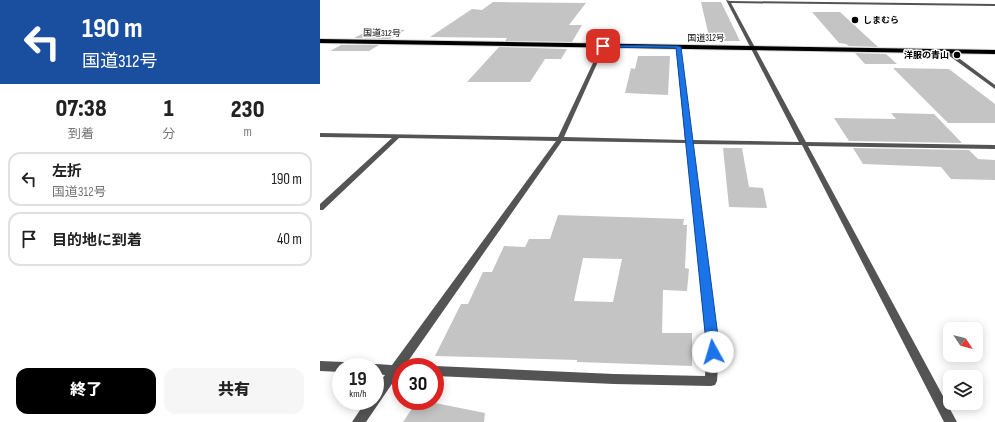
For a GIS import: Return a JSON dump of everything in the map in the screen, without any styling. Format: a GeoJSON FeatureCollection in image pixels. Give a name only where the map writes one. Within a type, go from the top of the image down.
{"type":"FeatureCollection","features":[{"type":"Feature","properties":{"kind":"highway","name":"国道312号"},"geometry":{"type":"LineString","coordinates":[[320,41],[995,52]]}},
{"type":"Feature","properties":{"kind":"street"},"geometry":{"type":"LineString","coordinates":[[874,0],[879,3]]}},
{"type":"Feature","properties":{"kind":"street"},"geometry":{"type":"LineString","coordinates":[[951,422],[728,1],[995,5]]}},
{"type":"Feature","properties":{"kind":"street"},"geometry":{"type":"LineString","coordinates":[[406,358],[560,140],[603,46]]}},
{"type":"Feature","properties":{"kind":"street"},"geometry":{"type":"LineString","coordinates":[[444,371],[614,379],[711,381],[713,352],[690,141],[678,47]]}},
{"type":"Feature","properties":{"kind":"street"},"geometry":{"type":"LineString","coordinates":[[946,51],[995,87]]}},
{"type":"Feature","properties":{"kind":"street"},"geometry":{"type":"LineString","coordinates":[[320,135],[995,147]]}},
{"type":"Feature","properties":{"kind":"street"},"geometry":{"type":"LineString","coordinates":[[320,208],[398,136]]}},
{"type":"Feature","properties":{"kind":"street"},"geometry":{"type":"LineString","coordinates":[[320,366],[332,366]]}},
{"type":"Feature","properties":{"kind":"street"},"geometry":{"type":"LineString","coordinates":[[384,387],[392,377]]}},
{"type":"Feature","properties":{"kind":"street"},"geometry":{"type":"LineString","coordinates":[[358,422],[367,410]]}},
{"type":"Feature","properties":{"kind":"building"},"geometry":{"type":"Polygon","coordinates":[[[493,2],[586,3],[569,25],[582,25],[572,42],[505,41],[507,38],[430,37],[472,9],[482,10],[493,2]]]}},
{"type":"Feature","properties":{"kind":"building"},"geometry":{"type":"Polygon","coordinates":[[[701,2],[721,2],[740,41],[710,41],[701,2]]]}},
{"type":"Feature","properties":{"kind":"building"},"geometry":{"type":"Polygon","coordinates":[[[812,12],[840,12],[878,47],[849,46],[839,43],[812,12]]]}},
{"type":"Feature","properties":{"kind":"building"},"geometry":{"type":"Polygon","coordinates":[[[371,29],[405,30],[390,39],[354,38],[371,29]]]}},
{"type":"Feature","properties":{"kind":"building"},"geometry":{"type":"Polygon","coordinates":[[[341,45],[379,45],[369,51],[330,51],[341,45]]]}},
{"type":"Feature","properties":{"kind":"building"},"geometry":{"type":"Polygon","coordinates":[[[499,47],[567,49],[561,59],[545,59],[530,82],[467,82],[499,47]]]}},
{"type":"Feature","properties":{"kind":"building"},"geometry":{"type":"Polygon","coordinates":[[[855,53],[886,54],[897,64],[865,64],[855,53]]]}},
{"type":"Feature","properties":{"kind":"building"},"geometry":{"type":"Polygon","coordinates":[[[638,56],[670,56],[668,95],[625,93],[631,68],[635,69],[638,56]]]}},
{"type":"Feature","properties":{"kind":"building"},"geometry":{"type":"Polygon","coordinates":[[[893,68],[949,69],[995,104],[995,123],[948,123],[893,68]]]}},
{"type":"Feature","properties":{"kind":"building"},"geometry":{"type":"Polygon","coordinates":[[[891,113],[934,114],[962,143],[849,141],[834,118],[896,119],[891,113]]]}},
{"type":"Feature","properties":{"kind":"building"},"geometry":{"type":"Polygon","coordinates":[[[723,148],[742,148],[749,187],[763,188],[767,208],[729,207],[723,148]]]}},
{"type":"Feature","properties":{"kind":"building"},"geometry":{"type":"Polygon","coordinates":[[[853,148],[969,150],[978,159],[995,160],[995,180],[951,179],[941,167],[863,164],[853,148]]]}},
{"type":"Feature","properties":{"kind":"building"},"geometry":{"type":"Polygon","coordinates":[[[558,215],[684,219],[683,225],[687,225],[685,268],[689,269],[687,291],[663,290],[662,333],[692,333],[692,366],[577,362],[577,360],[435,356],[461,304],[468,304],[483,272],[492,272],[504,246],[525,247],[529,239],[550,239],[558,215]],[[583,258],[574,301],[613,302],[622,259],[583,258]]]}},
{"type":"Feature","properties":{"kind":"building"},"geometry":{"type":"Polygon","coordinates":[[[444,405],[485,413],[484,422],[403,422],[411,410],[444,410],[444,405]]]}},
{"type":"Feature","properties":{"kind":"place","name":"しまむら"},"geometry":{"type":"Point","coordinates":[855,20]}},
{"type":"Feature","properties":{"kind":"place","name":"洋服の青山"},"geometry":{"type":"Point","coordinates":[957,55]}},
{"type":"Feature","properties":{"kind":"route"},"geometry":{"type":"LineString","coordinates":[[603,46],[678,47],[690,141],[713,352]]}}]}
